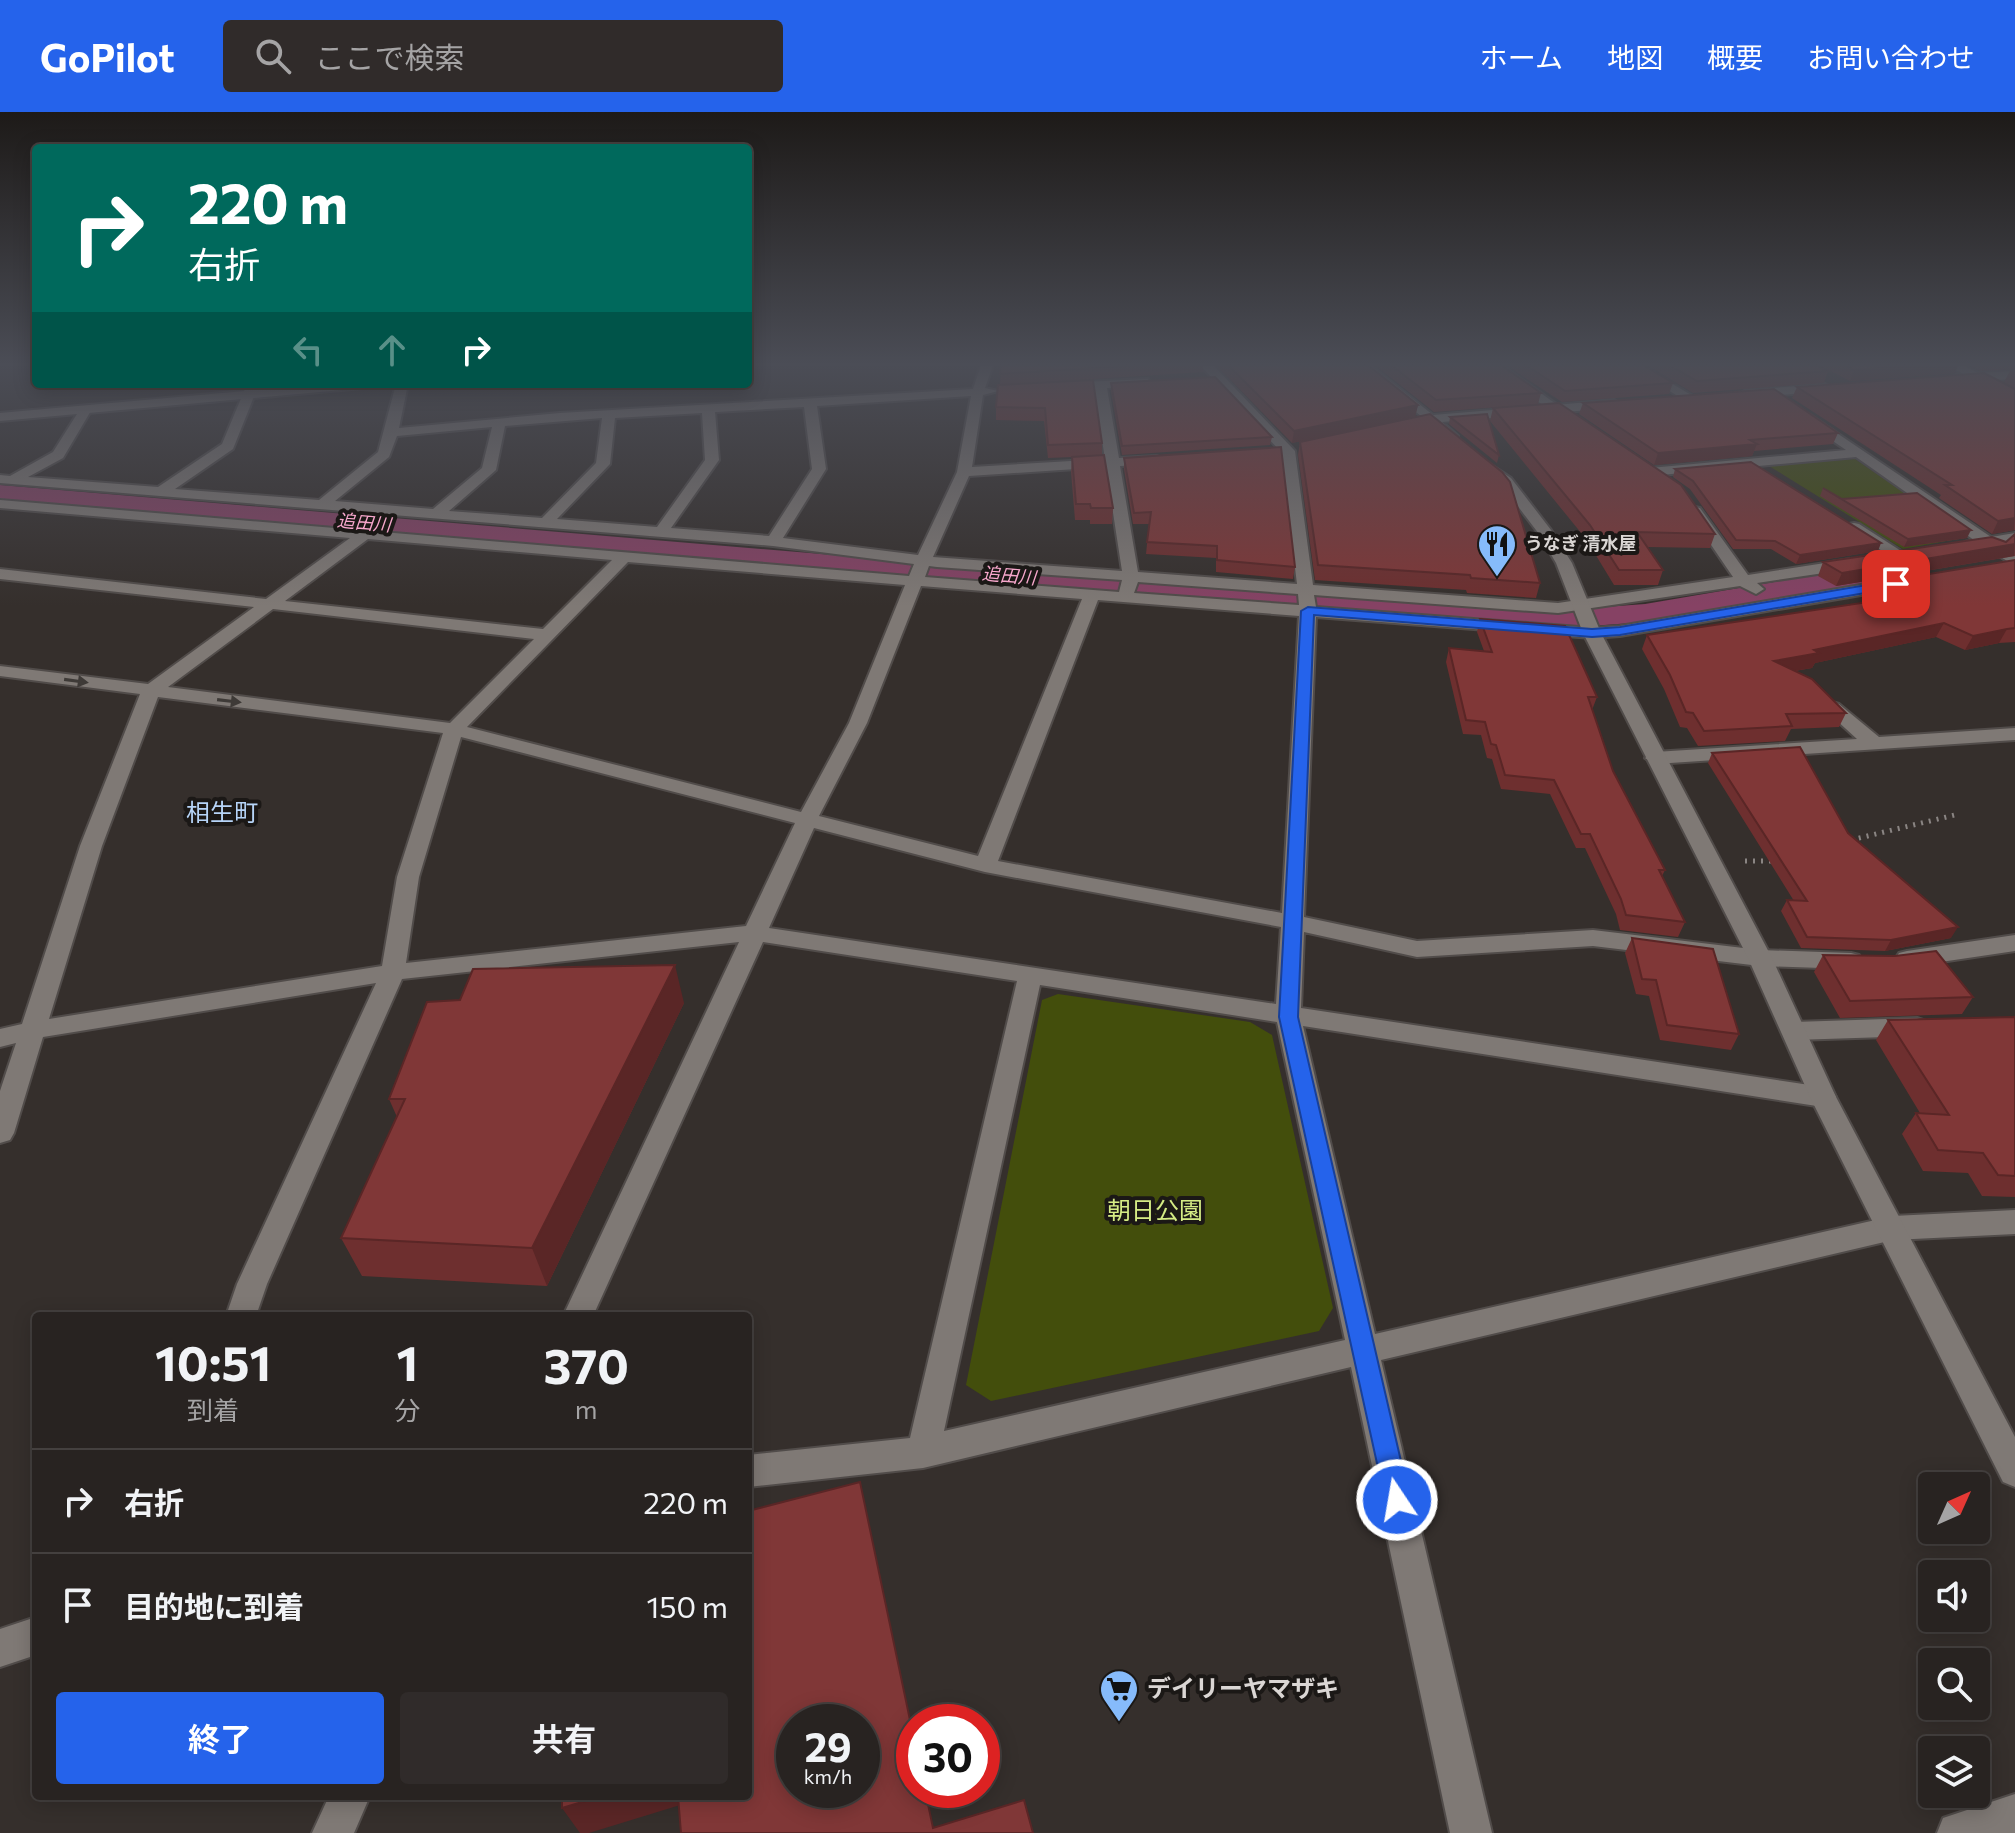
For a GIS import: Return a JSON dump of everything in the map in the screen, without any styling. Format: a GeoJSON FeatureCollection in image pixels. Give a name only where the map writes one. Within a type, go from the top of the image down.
{"type":"FeatureCollection","features":[{"type":"Feature","properties":{"kind":"street"},"geometry":{"type":"LineString","coordinates":[[6,480],[58,455],[64,445]]}},
{"type":"Feature","properties":{"kind":"street"},"geometry":{"type":"LineString","coordinates":[[162,491],[228,445]]}},
{"type":"Feature","properties":{"kind":"street"},"geometry":{"type":"LineString","coordinates":[[323,504],[378,460],[387,445]]}},
{"type":"Feature","properties":{"kind":"street"},"geometry":{"type":"LineString","coordinates":[[436,514],[489,470],[494,445]]}},
{"type":"Feature","properties":{"kind":"street"},"geometry":{"type":"LineString","coordinates":[[545,523],[603,464],[605,445]]}},
{"type":"Feature","properties":{"kind":"street"},"geometry":{"type":"LineString","coordinates":[[661,532],[708,469],[712,460],[711,445]]}},
{"type":"Feature","properties":{"kind":"street"},"geometry":{"type":"LineString","coordinates":[[773,541],[819,469],[816,445]]}},
{"type":"Feature","properties":{"kind":"street"},"geometry":{"type":"LineString","coordinates":[[580,1312],[808,818],[858,723],[924,559],[964,472],[969,445]]}},
{"type":"Feature","properties":{"kind":"street"},"geometry":{"type":"LineString","coordinates":[[1109,445],[1131,576],[1126,596]]}},
{"type":"Feature","properties":{"kind":"street"},"geometry":{"type":"LineString","coordinates":[[1283,445],[1288,450],[1308,611],[1288,1017],[1471,1833]]}},
{"type":"Feature","properties":{"kind":"street"},"geometry":{"type":"LineString","coordinates":[[1461,445],[1506,481],[1546,533],[1564,563],[1592,633],[1760,958],[1823,1097],[1893,1228],[2015,1471]]}},
{"type":"Feature","properties":{"kind":"street"},"geometry":{"type":"LineString","coordinates":[[1849,445],[1990,542],[2010,564]]}},
{"type":"Feature","properties":{"kind":"street"},"geometry":{"type":"LineString","coordinates":[[1777,604],[1745,582],[1677,490],[1644,468],[1753,464],[1860,453]]}},
{"type":"Feature","properties":{"kind":"street"},"geometry":{"type":"LineString","coordinates":[[964,472],[1171,459]]}},
{"type":"Feature","properties":{"kind":"street"},"geometry":{"type":"LineString","coordinates":[[1753,464],[1780,481]]}},
{"type":"Feature","properties":{"kind":"street"},"geometry":{"type":"LineString","coordinates":[[6,480],[773,541],[924,559],[1558,608],[1583,607],[1909,555],[1834,514]]}},
{"type":"Feature","properties":{"kind":"street"},"geometry":{"type":"LineString","coordinates":[[0,504],[915,581],[1592,633],[1620,631],[1926,579]]}},
{"type":"Feature","properties":{"kind":"street"},"geometry":{"type":"LineString","coordinates":[[0,1133],[91,846],[151,691],[364,535]]}},
{"type":"Feature","properties":{"kind":"street"},"geometry":{"type":"LineString","coordinates":[[1960,547],[2015,538]]}},
{"type":"Feature","properties":{"kind":"street"},"geometry":{"type":"LineString","coordinates":[[242,1312],[252,1284],[393,972],[408,877],[454,729],[625,556]]}},
{"type":"Feature","properties":{"kind":"street"},"geometry":{"type":"LineString","coordinates":[[0,574],[547,635]]}},
{"type":"Feature","properties":{"kind":"street"},"geometry":{"type":"LineString","coordinates":[[985,865],[1092,594]]}},
{"type":"Feature","properties":{"kind":"street"},"geometry":{"type":"LineString","coordinates":[[0,671],[454,729],[985,865],[1292,922],[1417,949],[1593,938],[1760,958],[1877,962],[2015,943]]}},
{"type":"Feature","properties":{"kind":"street"},"geometry":{"type":"LineString","coordinates":[[1832,708],[1873,742]]}},
{"type":"Feature","properties":{"kind":"street"},"geometry":{"type":"LineString","coordinates":[[1655,758],[2015,734]]}},
{"type":"Feature","properties":{"kind":"street"},"geometry":{"type":"LineString","coordinates":[[0,1038],[393,972],[755,933],[1823,1097]]}},
{"type":"Feature","properties":{"kind":"street"},"geometry":{"type":"LineString","coordinates":[[923,1452],[1030,977]]}},
{"type":"Feature","properties":{"kind":"street"},"geometry":{"type":"LineString","coordinates":[[1794,1031],[1938,1026]]}},
{"type":"Feature","properties":{"kind":"street"},"geometry":{"type":"LineString","coordinates":[[752,1471],[923,1452],[1893,1228],[2015,1222]]}},
{"type":"Feature","properties":{"kind":"street"},"geometry":{"type":"LineString","coordinates":[[0,1648],[32,1637]]}},
{"type":"Feature","properties":{"kind":"street"},"geometry":{"type":"LineString","coordinates":[[333,1833],[348,1800]]}},
{"type":"Feature","properties":{"kind":"street"},"geometry":{"type":"LineString","coordinates":[[1958,1833],[2015,1815]]}},
{"type":"Feature","properties":{"kind":"path"},"geometry":{"type":"LineString","coordinates":[[1837,844],[1959,814]]}},
{"type":"Feature","properties":{"kind":"path"},"geometry":{"type":"LineString","coordinates":[[1739,860],[1785,862]]}},
{"type":"Feature","properties":{"kind":"green space"},"geometry":{"type":"Polygon","coordinates":[[[1855,459],[1968,537],[1903,549],[1769,466],[1855,459]]]}},
{"type":"Feature","properties":{"kind":"green space","name":"朝日公園"},"geometry":{"type":"Polygon","coordinates":[[[1058,994],[1250,1022],[1272,1035],[1333,1308],[1319,1331],[991,1401],[966,1385],[1042,1000],[1058,994]]]}},
{"type":"Feature","properties":{"kind":"building"},"geometry":{"type":"Polygon","coordinates":[[[1300,445],[1469,445],[1510,482],[1540,583],[1471,578],[1470,575],[1318,565],[1300,445]]]}},
{"type":"Feature","properties":{"kind":"building"},"geometry":{"type":"Polygon","coordinates":[[[1487,445],[1496,445],[1499,455],[1487,445]]]}},
{"type":"Feature","properties":{"kind":"building"},"geometry":{"type":"Polygon","coordinates":[[[1524,445],[1622,445],[1681,485],[1715,534],[1637,532],[1663,570],[1619,570],[1590,525],[1524,445]]]}},
{"type":"Feature","properties":{"kind":"building"},"geometry":{"type":"Polygon","coordinates":[[[1646,445],[1743,445],[1658,453],[1646,445]]]}},
{"type":"Feature","properties":{"kind":"building"},"geometry":{"type":"Polygon","coordinates":[[[1889,445],[2015,445],[2015,518],[1998,521],[1945,485],[1952,485],[1889,445]]]}},
{"type":"Feature","properties":{"kind":"building"},"geometry":{"type":"Polygon","coordinates":[[[1281,447],[1295,567],[1217,560],[1217,546],[1147,542],[1151,512],[1134,513],[1124,458],[1281,447]]]}},
{"type":"Feature","properties":{"kind":"building"},"geometry":{"type":"Polygon","coordinates":[[[1104,455],[1113,508],[1076,504],[1072,457],[1104,455]]]}},
{"type":"Feature","properties":{"kind":"building"},"geometry":{"type":"Polygon","coordinates":[[[1751,462],[1881,543],[1800,555],[1775,541],[1736,540],[1693,481],[1675,469],[1751,462]]]}},
{"type":"Feature","properties":{"kind":"building"},"geometry":{"type":"Polygon","coordinates":[[[1823,488],[1842,499],[1917,493],[1971,530],[1908,539],[1823,488]]]}},
{"type":"Feature","properties":{"kind":"building"},"geometry":{"type":"Polygon","coordinates":[[[2015,534],[2015,544],[1842,573],[1823,562],[1992,537],[2006,542],[2015,534]]]}},
{"type":"Feature","properties":{"kind":"building"},"geometry":{"type":"Polygon","coordinates":[[[2015,560],[2015,628],[1973,636],[1944,623],[1774,661],[1812,679],[1846,713],[1786,714],[1792,726],[1704,731],[1693,713],[1686,712],[1670,675],[1647,635],[1875,601],[1874,595],[1879,594],[1874,591],[1874,583],[2015,560]]]}},
{"type":"Feature","properties":{"kind":"building"},"geometry":{"type":"Polygon","coordinates":[[[1480,619],[1565,626],[1597,697],[1588,697],[1613,771],[1665,870],[1659,870],[1685,922],[1626,915],[1590,834],[1581,834],[1554,780],[1505,775],[1485,722],[1466,720],[1449,648],[1492,652],[1480,619]]]}},
{"type":"Feature","properties":{"kind":"building"},"geometry":{"type":"Polygon","coordinates":[[[1800,747],[1848,833],[1958,927],[1891,940],[1807,937],[1787,900],[1807,901],[1712,753],[1800,747]]]}},
{"type":"Feature","properties":{"kind":"building"},"geometry":{"type":"Polygon","coordinates":[[[1632,938],[1713,949],[1739,1034],[1667,1025],[1656,980],[1642,979],[1632,938]]]}},
{"type":"Feature","properties":{"kind":"building"},"geometry":{"type":"Polygon","coordinates":[[[1936,951],[1973,997],[1850,1001],[1823,955],[1895,956],[1936,951]]]}},
{"type":"Feature","properties":{"kind":"building"},"geometry":{"type":"Polygon","coordinates":[[[675,965],[532,1248],[341,1238],[405,1099],[389,1099],[427,1002],[460,1000],[473,969],[675,965]]]}},
{"type":"Feature","properties":{"kind":"building"},"geometry":{"type":"Polygon","coordinates":[[[2015,1017],[2015,1176],[1998,1175],[1983,1153],[1938,1150],[1916,1113],[1949,1115],[1888,1020],[2015,1017]]]}},
{"type":"Feature","properties":{"kind":"building"},"geometry":{"type":"Polygon","coordinates":[[[860,1482],[907,1704],[896,1704],[896,1808],[929,1808],[933,1828],[1024,1800],[1033,1833],[681,1833],[678,1800],[752,1800],[752,1510],[860,1482]]]}},
{"type":"Feature","properties":{"kind":"building"},"geometry":{"type":"Polygon","coordinates":[[[562,1800],[589,1800],[562,1808],[562,1800]]]}},
{"type":"Feature","properties":{"kind":"waterway","name":"追田川"},"geometry":{"type":"LineString","coordinates":[[0,493],[1262,600],[1550,620],[1645,613],[1886,572]]}},
{"type":"Feature","properties":{"kind":"place","name":"うなぎ 清水屋"},"geometry":{"type":"Point","coordinates":[1497,578]}},
{"type":"Feature","properties":{"kind":"place","name":"デイリーヤマザキ"},"geometry":{"type":"Point","coordinates":[1119,1723]}},
{"type":"Feature","properties":{"kind":"district","name":"相生町"},"geometry":{"type":"Point","coordinates":[222,813]}},
{"type":"Feature","properties":{"kind":"route"},"geometry":{"type":"LineString","coordinates":[[1397,1500],[1288,1017],[1308,611],[1592,633],[1620,631],[1896,584]]}}]}
